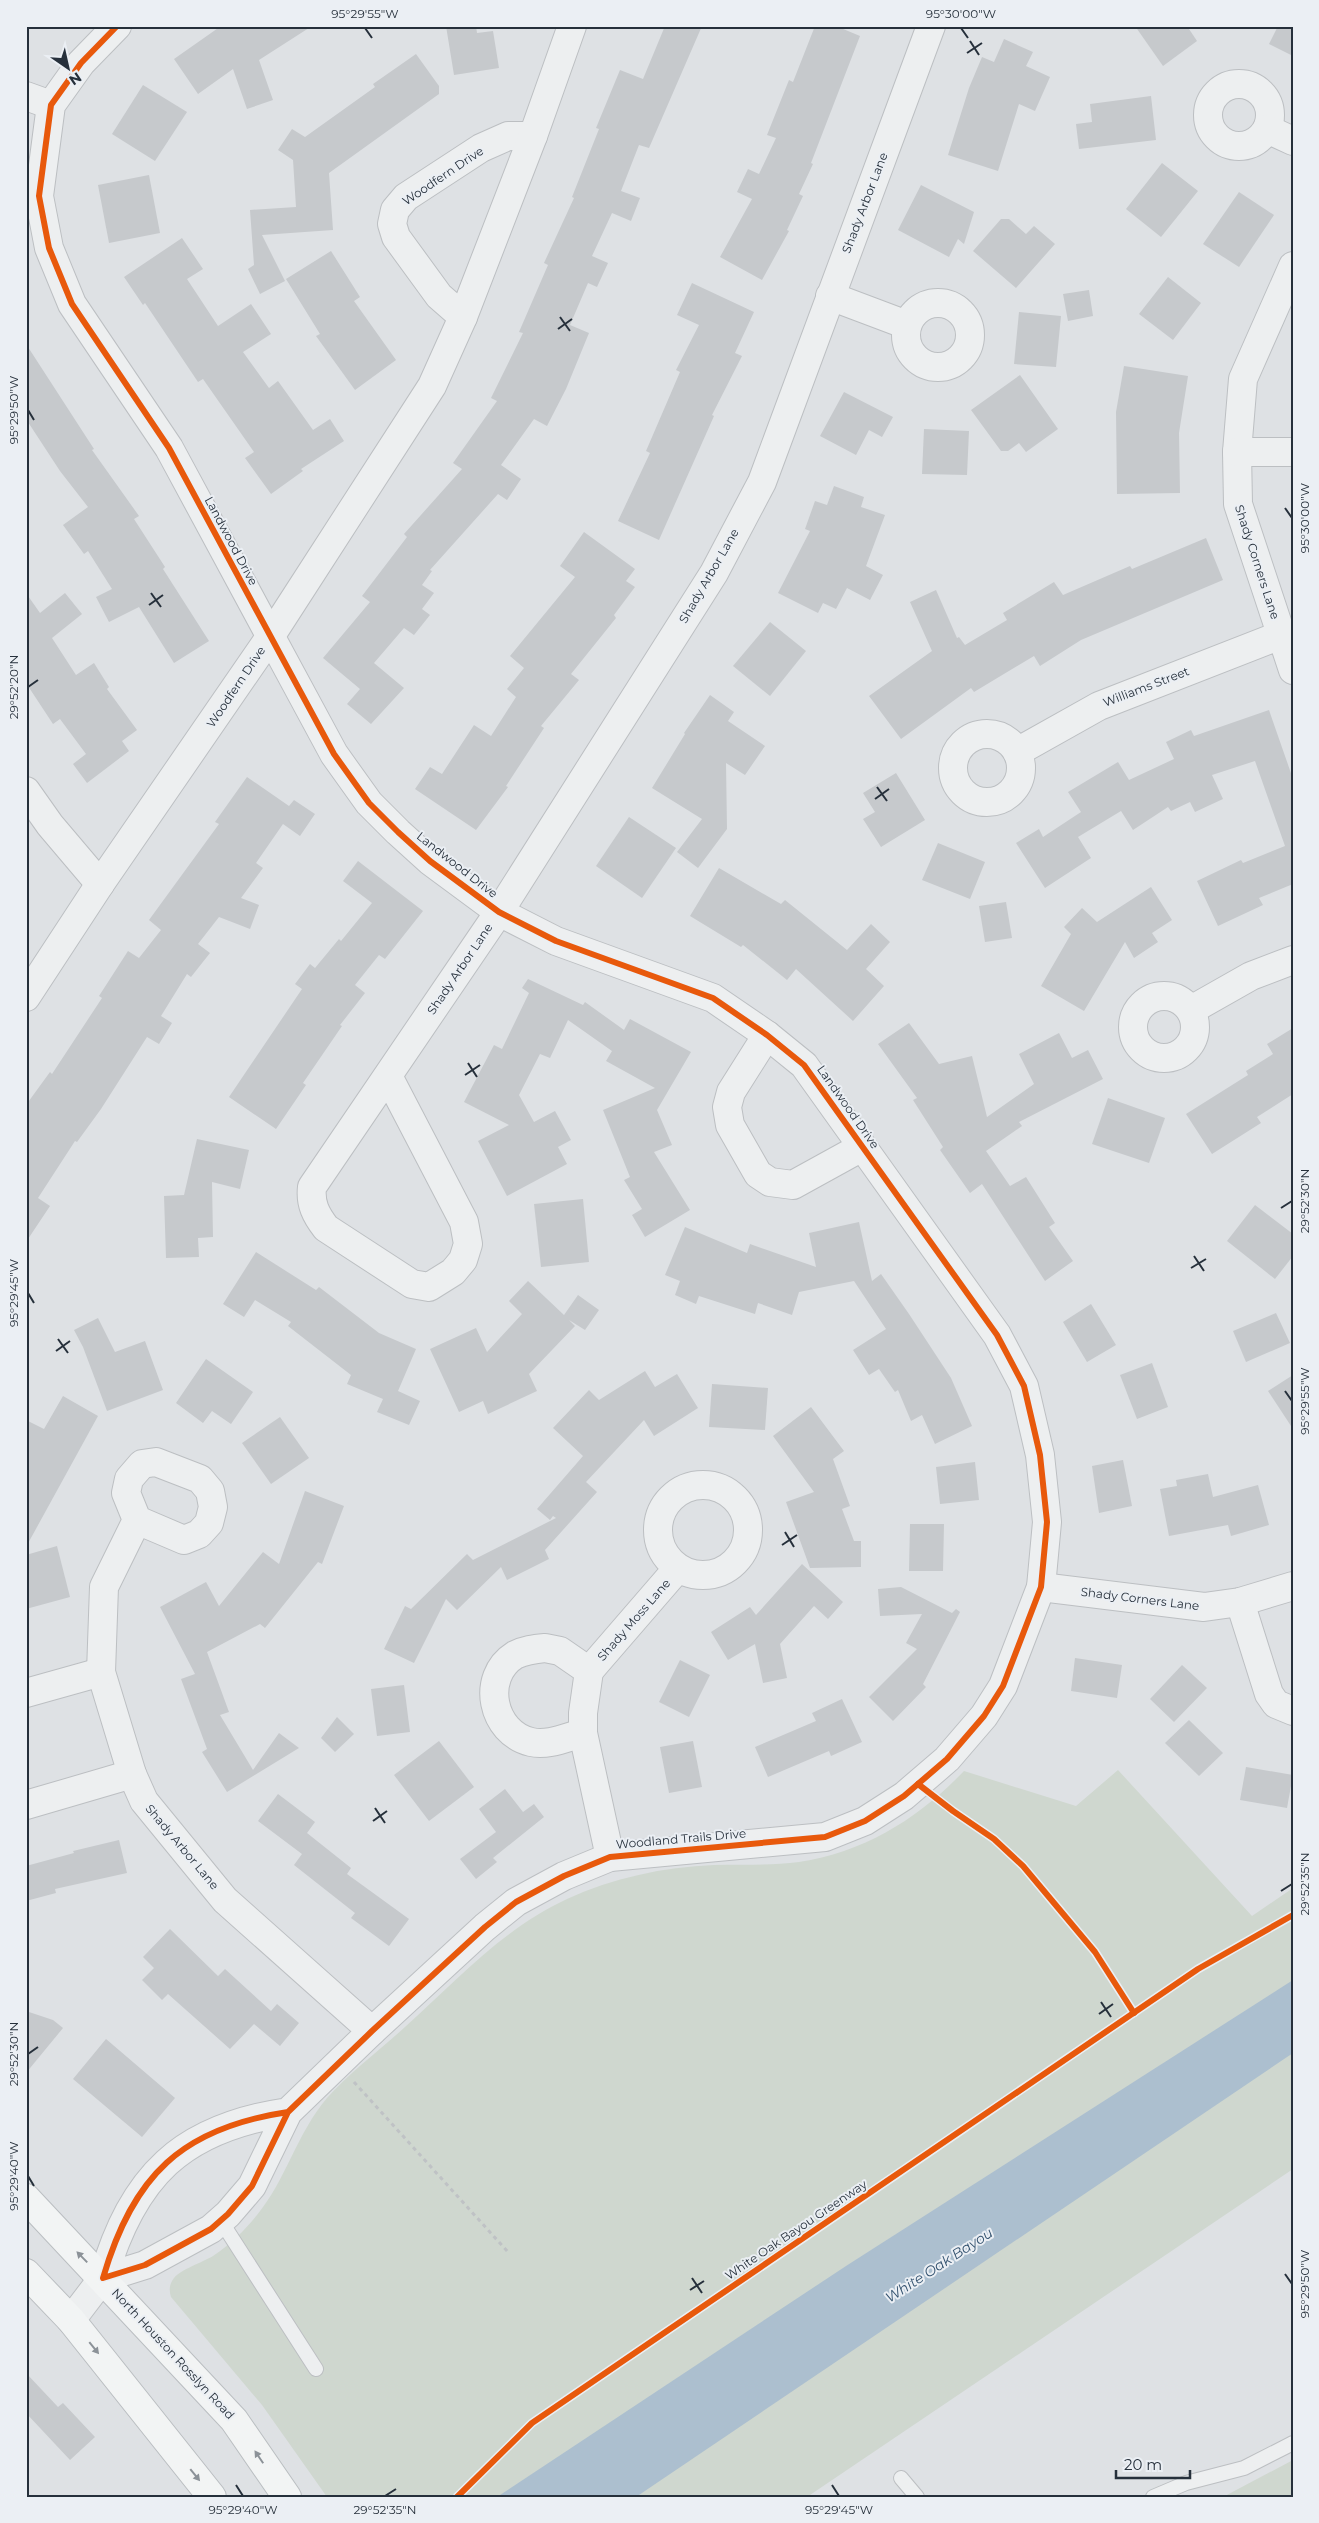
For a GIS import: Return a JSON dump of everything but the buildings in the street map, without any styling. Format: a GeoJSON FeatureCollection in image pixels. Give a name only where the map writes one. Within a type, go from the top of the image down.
{"type":"FeatureCollection","features":[{"type":"Feature","properties":{"kind":"main road","name":"North Houston Rosslyn Road"},"geometry":{"type":"LineString","coordinates":[[26,2198],[234,2420],[287,2497]]}},
{"type":"Feature","properties":{"kind":"main road"},"geometry":{"type":"LineString","coordinates":[[26,2273],[71,2320],[212,2497]]}},
{"type":"Feature","properties":{"kind":"street","name":"Landwood Drive"},"geometry":{"type":"LineString","coordinates":[[117,26],[39,101],[33,195],[50,248],[72,304],[168,448],[334,754],[369,803],[430,861],[499,912],[556,942],[713,998],[767,1035],[804,1065],[997,1335],[1024,1386],[1040,1455],[1047,1522],[1041,1587]]}},
{"type":"Feature","properties":{"kind":"street","name":"Woodfern Drive"},"geometry":{"type":"LineString","coordinates":[[26,997],[100,884],[270,636],[432,386],[463,317],[533,136],[572,26]]}},
{"type":"Feature","properties":{"kind":"street","name":"Shady Arbor Lane"},"geometry":{"type":"LineString","coordinates":[[388,1076],[464,1222],[468,1244],[463,1260],[453,1272],[429,1287],[412,1284],[326,1228],[318,1217],[311,1200],[312,1187],[499,912],[714,573],[762,482],[932,26]]}},
{"type":"Feature","properties":{"kind":"street"},"geometry":{"type":"LineString","coordinates":[[1267,129],[1293,141]]}},
{"type":"Feature","properties":{"kind":"street","name":"Woodfern Drive"},"geometry":{"type":"LineString","coordinates":[[463,317],[439,296],[396,238],[392,224],[395,210],[406,197],[481,148],[508,136],[533,136]]}},
{"type":"Feature","properties":{"kind":"street","name":"Shady Corners Lane"},"geometry":{"type":"LineString","coordinates":[[1293,266],[1243,379],[1237,452],[1238,504],[1293,670]]}},
{"type":"Feature","properties":{"kind":"street"},"geometry":{"type":"LineString","coordinates":[[830,296],[907,324]]}},
{"type":"Feature","properties":{"kind":"street"},"geometry":{"type":"LineString","coordinates":[[1237,452],[1293,452]]}},
{"type":"Feature","properties":{"kind":"street","name":"Williams Street"},"geometry":{"type":"LineString","coordinates":[[1017,752],[1099,706],[1280,635]]}},
{"type":"Feature","properties":{"kind":"street"},"geometry":{"type":"LineString","coordinates":[[26,791],[50,825],[100,884]]}},
{"type":"Feature","properties":{"kind":"street"},"geometry":{"type":"LineString","coordinates":[[1191,1010],[1251,976],[1293,960]]}},
{"type":"Feature","properties":{"kind":"street","name":"Landwood Drive"},"geometry":{"type":"LineString","coordinates":[[767,1035],[731,1092],[727,1108],[730,1125],[758,1174],[770,1182],[793,1185],[862,1147]]}},
{"type":"Feature","properties":{"kind":"street","name":"Shady Arbor Lane"},"geometry":{"type":"LineString","coordinates":[[137,1520],[104,1587],[101,1672],[132,1774],[144,1801],[225,1900],[372,2031]]}},
{"type":"Feature","properties":{"kind":"street","name":"Shady Moss Lane"},"geometry":{"type":"LineString","coordinates":[[610,1857],[583,1733],[583,1713],[589,1672],[678,1568]]}},
{"type":"Feature","properties":{"kind":"street","name":"Shady Corners Lane"},"geometry":{"type":"LineString","coordinates":[[1041,1587],[1204,1607],[1240,1602],[1293,1586]]}},
{"type":"Feature","properties":{"kind":"street","name":"Woodland Trails Drive"},"geometry":{"type":"LineString","coordinates":[[103,2278],[145,2266],[189,2242],[221,2221],[252,2186],[288,2112],[372,2031],[485,1927],[516,1902],[564,1876],[610,1857],[825,1837],[865,1821],[904,1796],[947,1760],[984,1716],[1003,1686],[1041,1587]]}},
{"type":"Feature","properties":{"kind":"street"},"geometry":{"type":"LineString","coordinates":[[1240,1602],[1269,1694],[1276,1704],[1293,1711]]}},
{"type":"Feature","properties":{"kind":"street","name":"Shady Moss Lane"},"geometry":{"type":"LineString","coordinates":[[583,1733],[547,1742],[531,1742],[516,1736],[504,1726],[496,1712],[494,1697],[496,1681],[503,1667],[514,1656],[529,1649],[545,1648],[560,1651],[589,1672]]}},
{"type":"Feature","properties":{"kind":"street"},"geometry":{"type":"LineString","coordinates":[[26,1693],[101,1672]]}},
{"type":"Feature","properties":{"kind":"street"},"geometry":{"type":"LineString","coordinates":[[26,1805],[132,1774]]}},
{"type":"Feature","properties":{"kind":"street"},"geometry":{"type":"LineString","coordinates":[[71,2320],[103,2278],[114,2242],[127,2212],[149,2180],[181,2151],[218,2129],[254,2117],[288,2112]]}},
{"type":"Feature","properties":{"kind":"lane"},"geometry":{"type":"LineString","coordinates":[[221,2221],[316,2369]]}},
{"type":"Feature","properties":{"kind":"lane"},"geometry":{"type":"LineString","coordinates":[[1153,2497],[1186,2483],[1244,2468],[1293,2443]]}},
{"type":"Feature","properties":{"kind":"lane"},"geometry":{"type":"LineString","coordinates":[[901,2478],[917,2497]]}},
{"type":"Feature","properties":{"kind":"path"},"geometry":{"type":"LineString","coordinates":[[338,2064],[508,2252]]}},
{"type":"Feature","properties":{"kind":"shaded area"},"geometry":{"type":"Polygon","coordinates":[[[1118,1770],[1252,1916],[1293,1888],[1293,2169],[807,2497],[327,2497],[262,2405],[171,2297],[170,2285],[177,2275],[219,2252],[237,2237],[257,2215],[276,2187],[307,2126],[327,2098],[481,1957],[521,1925],[543,1911],[602,1885],[657,1871],[695,1866],[799,1862],[846,1850],[868,1841],[909,1818],[929,1804],[964,1771],[1076,1806],[1118,1770]]]}},
{"type":"Feature","properties":{"kind":"shaded area"},"geometry":{"type":"Polygon","coordinates":[[[1293,2460],[1293,2497],[1223,2497],[1293,2460]]]}},
{"type":"Feature","properties":{"kind":"water","name":"White Oak Bayou"},"geometry":{"type":"Polygon","coordinates":[[[1293,1980],[1293,2053],[636,2497],[497,2497],[846,2266],[1293,1980]]]}},
{"type":"Feature","properties":{"kind":"cycle path"},"geometry":{"type":"LineString","coordinates":[[117,26],[81,63],[51,105],[39,196],[49,248],[72,304],[169,448],[334,754],[369,803],[398,832],[430,861],[499,912],[556,941],[713,998],[767,1035],[804,1065],[997,1335],[1024,1386],[1040,1455],[1047,1522],[1041,1587],[1003,1686],[984,1716],[947,1759],[904,1796],[865,1821],[825,1837],[610,1857],[564,1876],[516,1902],[485,1927],[372,2031],[288,2112],[252,2186],[228,2214],[211,2229],[145,2265],[103,2278],[115,2242],[130,2211],[147,2185],[167,2163],[190,2145],[218,2130],[288,2112]]}},
{"type":"Feature","properties":{"kind":"cycle path"},"geometry":{"type":"LineString","coordinates":[[918,1784],[994,1839],[1023,1866],[1095,1952],[1134,2013]]}},
{"type":"Feature","properties":{"kind":"cycle path","name":"White Oak Bayou Greenway"},"geometry":{"type":"LineString","coordinates":[[457,2497],[532,2423],[1198,1969],[1293,1915]]}}]}
